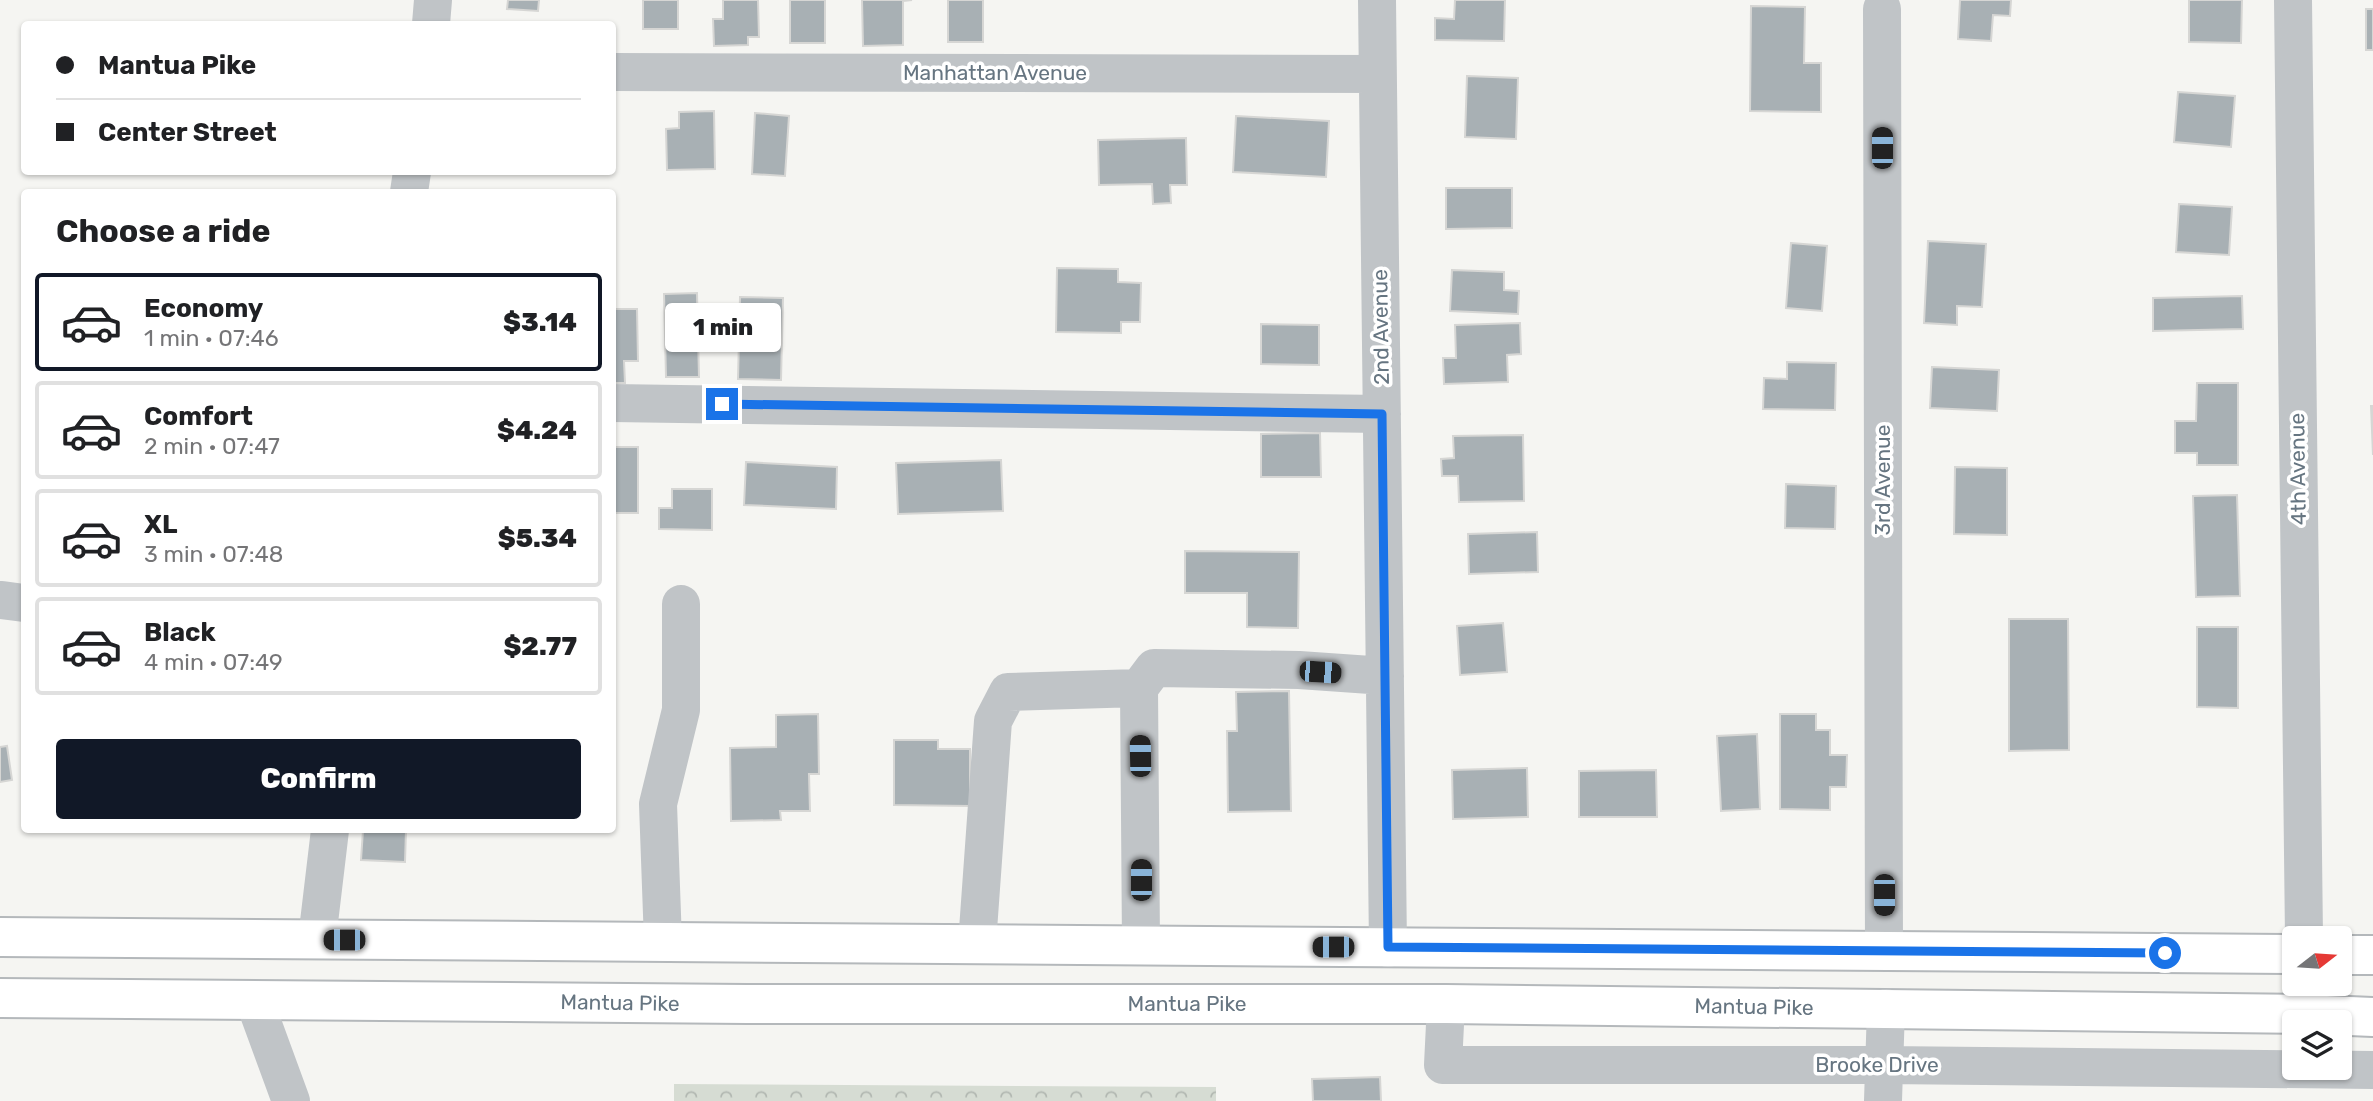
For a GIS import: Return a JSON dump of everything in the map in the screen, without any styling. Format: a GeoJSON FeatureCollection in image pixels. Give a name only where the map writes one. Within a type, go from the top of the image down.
{"type":"FeatureCollection","features":[{"type":"Feature","properties":{"kind":"main road"},"geometry":{"type":"LineString","coordinates":[[0,937],[2282,954]]}},
{"type":"Feature","properties":{"kind":"main road"},"geometry":{"type":"LineString","coordinates":[[2352,955],[2373,955]]}},
{"type":"Feature","properties":{"kind":"main road","name":"Mantua Pike"},"geometry":{"type":"LineString","coordinates":[[0,998],[747,1004],[1446,1004],[1886,1008],[2373,1017]]}},
{"type":"Feature","properties":{"kind":"street"},"geometry":{"type":"LineString","coordinates":[[431,21],[433,0]]}},
{"type":"Feature","properties":{"kind":"street","name":"2nd Avenue"},"geometry":{"type":"LineString","coordinates":[[1377,0],[1388,947]]}},
{"type":"Feature","properties":{"kind":"street","name":"4th Avenue"},"geometry":{"type":"LineString","coordinates":[[2293,0],[2304,926]]}},
{"type":"Feature","properties":{"kind":"street","name":"3rd Avenue"},"geometry":{"type":"LineString","coordinates":[[1882,9],[1884,951]]}},
{"type":"Feature","properties":{"kind":"street","name":"Manhattan Avenue"},"geometry":{"type":"LineString","coordinates":[[616,72],[1377,74]]}},
{"type":"Feature","properties":{"kind":"street"},"geometry":{"type":"LineString","coordinates":[[616,403],[1382,414]]}},
{"type":"Feature","properties":{"kind":"street"},"geometry":{"type":"LineString","coordinates":[[663,942],[658,804],[681,710],[681,604]]}},
{"type":"Feature","properties":{"kind":"street"},"geometry":{"type":"LineString","coordinates":[[1141,946],[1139,688],[1154,668],[1299,670],[1385,676]]}},
{"type":"Feature","properties":{"kind":"street"},"geometry":{"type":"LineString","coordinates":[[977,944],[993,721],[1009,692],[1139,688]]}},
{"type":"Feature","properties":{"kind":"street"},"geometry":{"type":"LineString","coordinates":[[317,939],[330,833]]}},
{"type":"Feature","properties":{"kind":"street"},"geometry":{"type":"LineString","coordinates":[[254,1000],[290,1101]]}},
{"type":"Feature","properties":{"kind":"street","name":"Brooke Drive"},"geometry":{"type":"LineString","coordinates":[[1446,1004],[1443,1065],[1884,1083],[2373,1070]]}},
{"type":"Feature","properties":{"kind":"street"},"geometry":{"type":"LineString","coordinates":[[1884,1083],[1886,1008]]}},
{"type":"Feature","properties":{"kind":"green space"},"geometry":{"type":"Polygon","coordinates":[[[674,1084],[1216,1087],[1216,1101],[674,1101],[674,1084]]]}},
{"type":"Feature","properties":{"kind":"building"},"geometry":{"type":"Polygon","coordinates":[[[508,0],[539,0],[538,11],[507,9],[508,0]]]}},
{"type":"Feature","properties":{"kind":"building"},"geometry":{"type":"Polygon","coordinates":[[[643,0],[678,0],[678,29],[643,29],[643,0]]]}},
{"type":"Feature","properties":{"kind":"building"},"geometry":{"type":"Polygon","coordinates":[[[723,0],[758,0],[759,37],[748,37],[748,45],[714,46],[713,19],[723,19],[723,0]]]}},
{"type":"Feature","properties":{"kind":"building"},"geometry":{"type":"Polygon","coordinates":[[[790,0],[825,0],[825,43],[790,43],[790,0]]]}},
{"type":"Feature","properties":{"kind":"building"},"geometry":{"type":"Polygon","coordinates":[[[862,0],[912,0],[903,1],[903,45],[863,46],[862,0]]]}},
{"type":"Feature","properties":{"kind":"building"},"geometry":{"type":"Polygon","coordinates":[[[948,0],[983,0],[983,42],[948,42],[948,0]]]}},
{"type":"Feature","properties":{"kind":"building"},"geometry":{"type":"Polygon","coordinates":[[[1455,0],[1505,0],[1504,41],[1435,40],[1435,18],[1454,19],[1455,0]]]}},
{"type":"Feature","properties":{"kind":"building"},"geometry":{"type":"Polygon","coordinates":[[[1960,0],[2011,0],[2010,16],[1993,15],[1991,41],[1958,39],[1960,0]]]}},
{"type":"Feature","properties":{"kind":"building"},"geometry":{"type":"Polygon","coordinates":[[[2189,0],[2242,0],[2241,43],[2189,42],[2189,0]]]}},
{"type":"Feature","properties":{"kind":"building"},"geometry":{"type":"Polygon","coordinates":[[[1751,6],[1805,7],[1804,63],[1821,63],[1821,112],[1750,111],[1751,6]]]}},
{"type":"Feature","properties":{"kind":"building"},"geometry":{"type":"Polygon","coordinates":[[[2366,9],[2373,9],[2373,50],[2366,50],[2366,9]]]}},
{"type":"Feature","properties":{"kind":"building"},"geometry":{"type":"Polygon","coordinates":[[[1467,76],[1518,78],[1516,139],[1465,137],[1467,76]]]}},
{"type":"Feature","properties":{"kind":"building"},"geometry":{"type":"Polygon","coordinates":[[[2178,92],[2235,96],[2231,147],[2174,142],[2178,92]]]}},
{"type":"Feature","properties":{"kind":"building"},"geometry":{"type":"Polygon","coordinates":[[[714,111],[715,169],[667,170],[666,129],[679,128],[679,112],[714,111]]]}},
{"type":"Feature","properties":{"kind":"building"},"geometry":{"type":"Polygon","coordinates":[[[755,113],[789,116],[785,176],[752,174],[755,113]]]}},
{"type":"Feature","properties":{"kind":"building"},"geometry":{"type":"Polygon","coordinates":[[[1236,116],[1329,121],[1326,177],[1233,172],[1236,116]]]}},
{"type":"Feature","properties":{"kind":"building"},"geometry":{"type":"Polygon","coordinates":[[[1186,138],[1187,185],[1170,185],[1171,203],[1153,204],[1152,184],[1099,185],[1098,140],[1186,138]]]}},
{"type":"Feature","properties":{"kind":"building"},"geometry":{"type":"Polygon","coordinates":[[[1446,188],[1512,188],[1512,228],[1446,229],[1446,188]]]}},
{"type":"Feature","properties":{"kind":"building"},"geometry":{"type":"Polygon","coordinates":[[[2179,204],[2232,207],[2229,255],[2176,252],[2179,204]]]}},
{"type":"Feature","properties":{"kind":"building"},"geometry":{"type":"Polygon","coordinates":[[[1928,241],[1986,244],[1982,307],[1957,306],[1957,325],[1924,323],[1928,241]]]}},
{"type":"Feature","properties":{"kind":"building"},"geometry":{"type":"Polygon","coordinates":[[[1791,243],[1827,246],[1822,311],[1786,308],[1791,243]]]}},
{"type":"Feature","properties":{"kind":"building"},"geometry":{"type":"Polygon","coordinates":[[[1057,268],[1118,269],[1118,282],[1141,283],[1140,322],[1121,322],[1121,333],[1056,332],[1057,268]]]}},
{"type":"Feature","properties":{"kind":"building"},"geometry":{"type":"Polygon","coordinates":[[[1452,270],[1504,272],[1504,290],[1519,291],[1518,314],[1450,311],[1452,270]]]}},
{"type":"Feature","properties":{"kind":"building"},"geometry":{"type":"Polygon","coordinates":[[[697,293],[699,377],[666,377],[664,294],[697,293]]]}},
{"type":"Feature","properties":{"kind":"building"},"geometry":{"type":"Polygon","coordinates":[[[2242,296],[2243,329],[2153,331],[2153,298],[2242,296]]]}},
{"type":"Feature","properties":{"kind":"building"},"geometry":{"type":"Polygon","coordinates":[[[740,297],[783,298],[781,380],[738,379],[740,297]]]}},
{"type":"Feature","properties":{"kind":"building"},"geometry":{"type":"Polygon","coordinates":[[[616,309],[637,309],[638,361],[624,361],[625,383],[616,383],[616,309]]]}},
{"type":"Feature","properties":{"kind":"building"},"geometry":{"type":"Polygon","coordinates":[[[1520,323],[1521,354],[1507,355],[1508,382],[1444,384],[1443,358],[1456,358],[1455,325],[1520,323]]]}},
{"type":"Feature","properties":{"kind":"building"},"geometry":{"type":"Polygon","coordinates":[[[1261,324],[1319,325],[1319,365],[1261,364],[1261,324]]]}},
{"type":"Feature","properties":{"kind":"building"},"geometry":{"type":"Polygon","coordinates":[[[1787,362],[1836,363],[1835,410],[1763,409],[1764,378],[1787,379],[1787,362]]]}},
{"type":"Feature","properties":{"kind":"building"},"geometry":{"type":"Polygon","coordinates":[[[1932,367],[1999,370],[1997,411],[1930,408],[1932,367]]]}},
{"type":"Feature","properties":{"kind":"building"},"geometry":{"type":"Polygon","coordinates":[[[2197,383],[2238,383],[2238,465],[2197,465],[2197,453],[2175,453],[2175,421],[2196,421],[2197,383]]]}},
{"type":"Feature","properties":{"kind":"building"},"geometry":{"type":"Polygon","coordinates":[[[2371,406],[2373,406],[2373,455],[2371,406]]]}},
{"type":"Feature","properties":{"kind":"building"},"geometry":{"type":"Polygon","coordinates":[[[1320,433],[1321,477],[1261,477],[1261,434],[1320,433]]]}},
{"type":"Feature","properties":{"kind":"building"},"geometry":{"type":"Polygon","coordinates":[[[1523,435],[1524,501],[1459,502],[1458,476],[1442,476],[1441,459],[1454,458],[1453,436],[1523,435]]]}},
{"type":"Feature","properties":{"kind":"building"},"geometry":{"type":"Polygon","coordinates":[[[616,447],[638,447],[638,513],[616,513],[616,447]]]}},
{"type":"Feature","properties":{"kind":"building"},"geometry":{"type":"Polygon","coordinates":[[[1001,460],[1003,511],[898,514],[896,463],[1001,460]]]}},
{"type":"Feature","properties":{"kind":"building"},"geometry":{"type":"Polygon","coordinates":[[[746,462],[837,467],[836,509],[744,505],[746,462]]]}},
{"type":"Feature","properties":{"kind":"building"},"geometry":{"type":"Polygon","coordinates":[[[1955,467],[2007,468],[2007,535],[1954,534],[1955,467]]]}},
{"type":"Feature","properties":{"kind":"building"},"geometry":{"type":"Polygon","coordinates":[[[1786,484],[1836,486],[1835,529],[1785,528],[1786,484]]]}},
{"type":"Feature","properties":{"kind":"building"},"geometry":{"type":"Polygon","coordinates":[[[672,489],[712,489],[712,530],[659,529],[659,508],[672,508],[672,489]]]}},
{"type":"Feature","properties":{"kind":"building"},"geometry":{"type":"Polygon","coordinates":[[[2237,495],[2240,596],[2196,597],[2193,496],[2237,495]]]}},
{"type":"Feature","properties":{"kind":"building"},"geometry":{"type":"Polygon","coordinates":[[[1537,532],[1538,572],[1469,574],[1468,534],[1537,532]]]}},
{"type":"Feature","properties":{"kind":"building"},"geometry":{"type":"Polygon","coordinates":[[[1185,551],[1299,552],[1298,628],[1247,627],[1247,593],[1185,593],[1185,551]]]}},
{"type":"Feature","properties":{"kind":"building"},"geometry":{"type":"Polygon","coordinates":[[[2009,619],[2068,619],[2069,750],[2009,751],[2009,619]]]}},
{"type":"Feature","properties":{"kind":"building"},"geometry":{"type":"Polygon","coordinates":[[[1503,623],[1507,672],[1460,675],[1457,626],[1503,623]]]}},
{"type":"Feature","properties":{"kind":"building"},"geometry":{"type":"Polygon","coordinates":[[[2197,627],[2238,627],[2238,708],[2197,707],[2197,627]]]}},
{"type":"Feature","properties":{"kind":"building"},"geometry":{"type":"Polygon","coordinates":[[[1289,691],[1291,811],[1228,812],[1227,731],[1237,731],[1236,692],[1289,691]]]}},
{"type":"Feature","properties":{"kind":"building"},"geometry":{"type":"Polygon","coordinates":[[[818,714],[819,774],[809,774],[810,811],[780,811],[781,820],[731,821],[730,748],[776,747],[776,715],[818,714]]]}},
{"type":"Feature","properties":{"kind":"building"},"geometry":{"type":"Polygon","coordinates":[[[1780,714],[1816,714],[1816,730],[1830,730],[1830,755],[1847,755],[1846,787],[1830,787],[1830,810],[1780,809],[1780,714]]]}},
{"type":"Feature","properties":{"kind":"building"},"geometry":{"type":"Polygon","coordinates":[[[1757,734],[1760,809],[1721,811],[1717,736],[1757,734]]]}},
{"type":"Feature","properties":{"kind":"building"},"geometry":{"type":"Polygon","coordinates":[[[894,740],[938,740],[938,749],[970,749],[970,806],[894,805],[894,740]]]}},
{"type":"Feature","properties":{"kind":"building"},"geometry":{"type":"Polygon","coordinates":[[[7,746],[12,780],[0,782],[0,747],[7,746]]]}},
{"type":"Feature","properties":{"kind":"building"},"geometry":{"type":"Polygon","coordinates":[[[1527,768],[1528,817],[1453,819],[1452,770],[1527,768]]]}},
{"type":"Feature","properties":{"kind":"building"},"geometry":{"type":"Polygon","coordinates":[[[1656,770],[1657,817],[1579,817],[1579,771],[1656,770]]]}},
{"type":"Feature","properties":{"kind":"building"},"geometry":{"type":"Polygon","coordinates":[[[363,833],[406,833],[405,862],[361,860],[363,833]]]}},
{"type":"Feature","properties":{"kind":"building"},"geometry":{"type":"Polygon","coordinates":[[[1380,1077],[1381,1101],[1313,1101],[1312,1079],[1380,1077]]]}},
{"type":"Feature","properties":{"kind":"route"},"geometry":{"type":"LineString","coordinates":[[722,404],[1382,414],[1388,947],[2165,953]]}}]}
